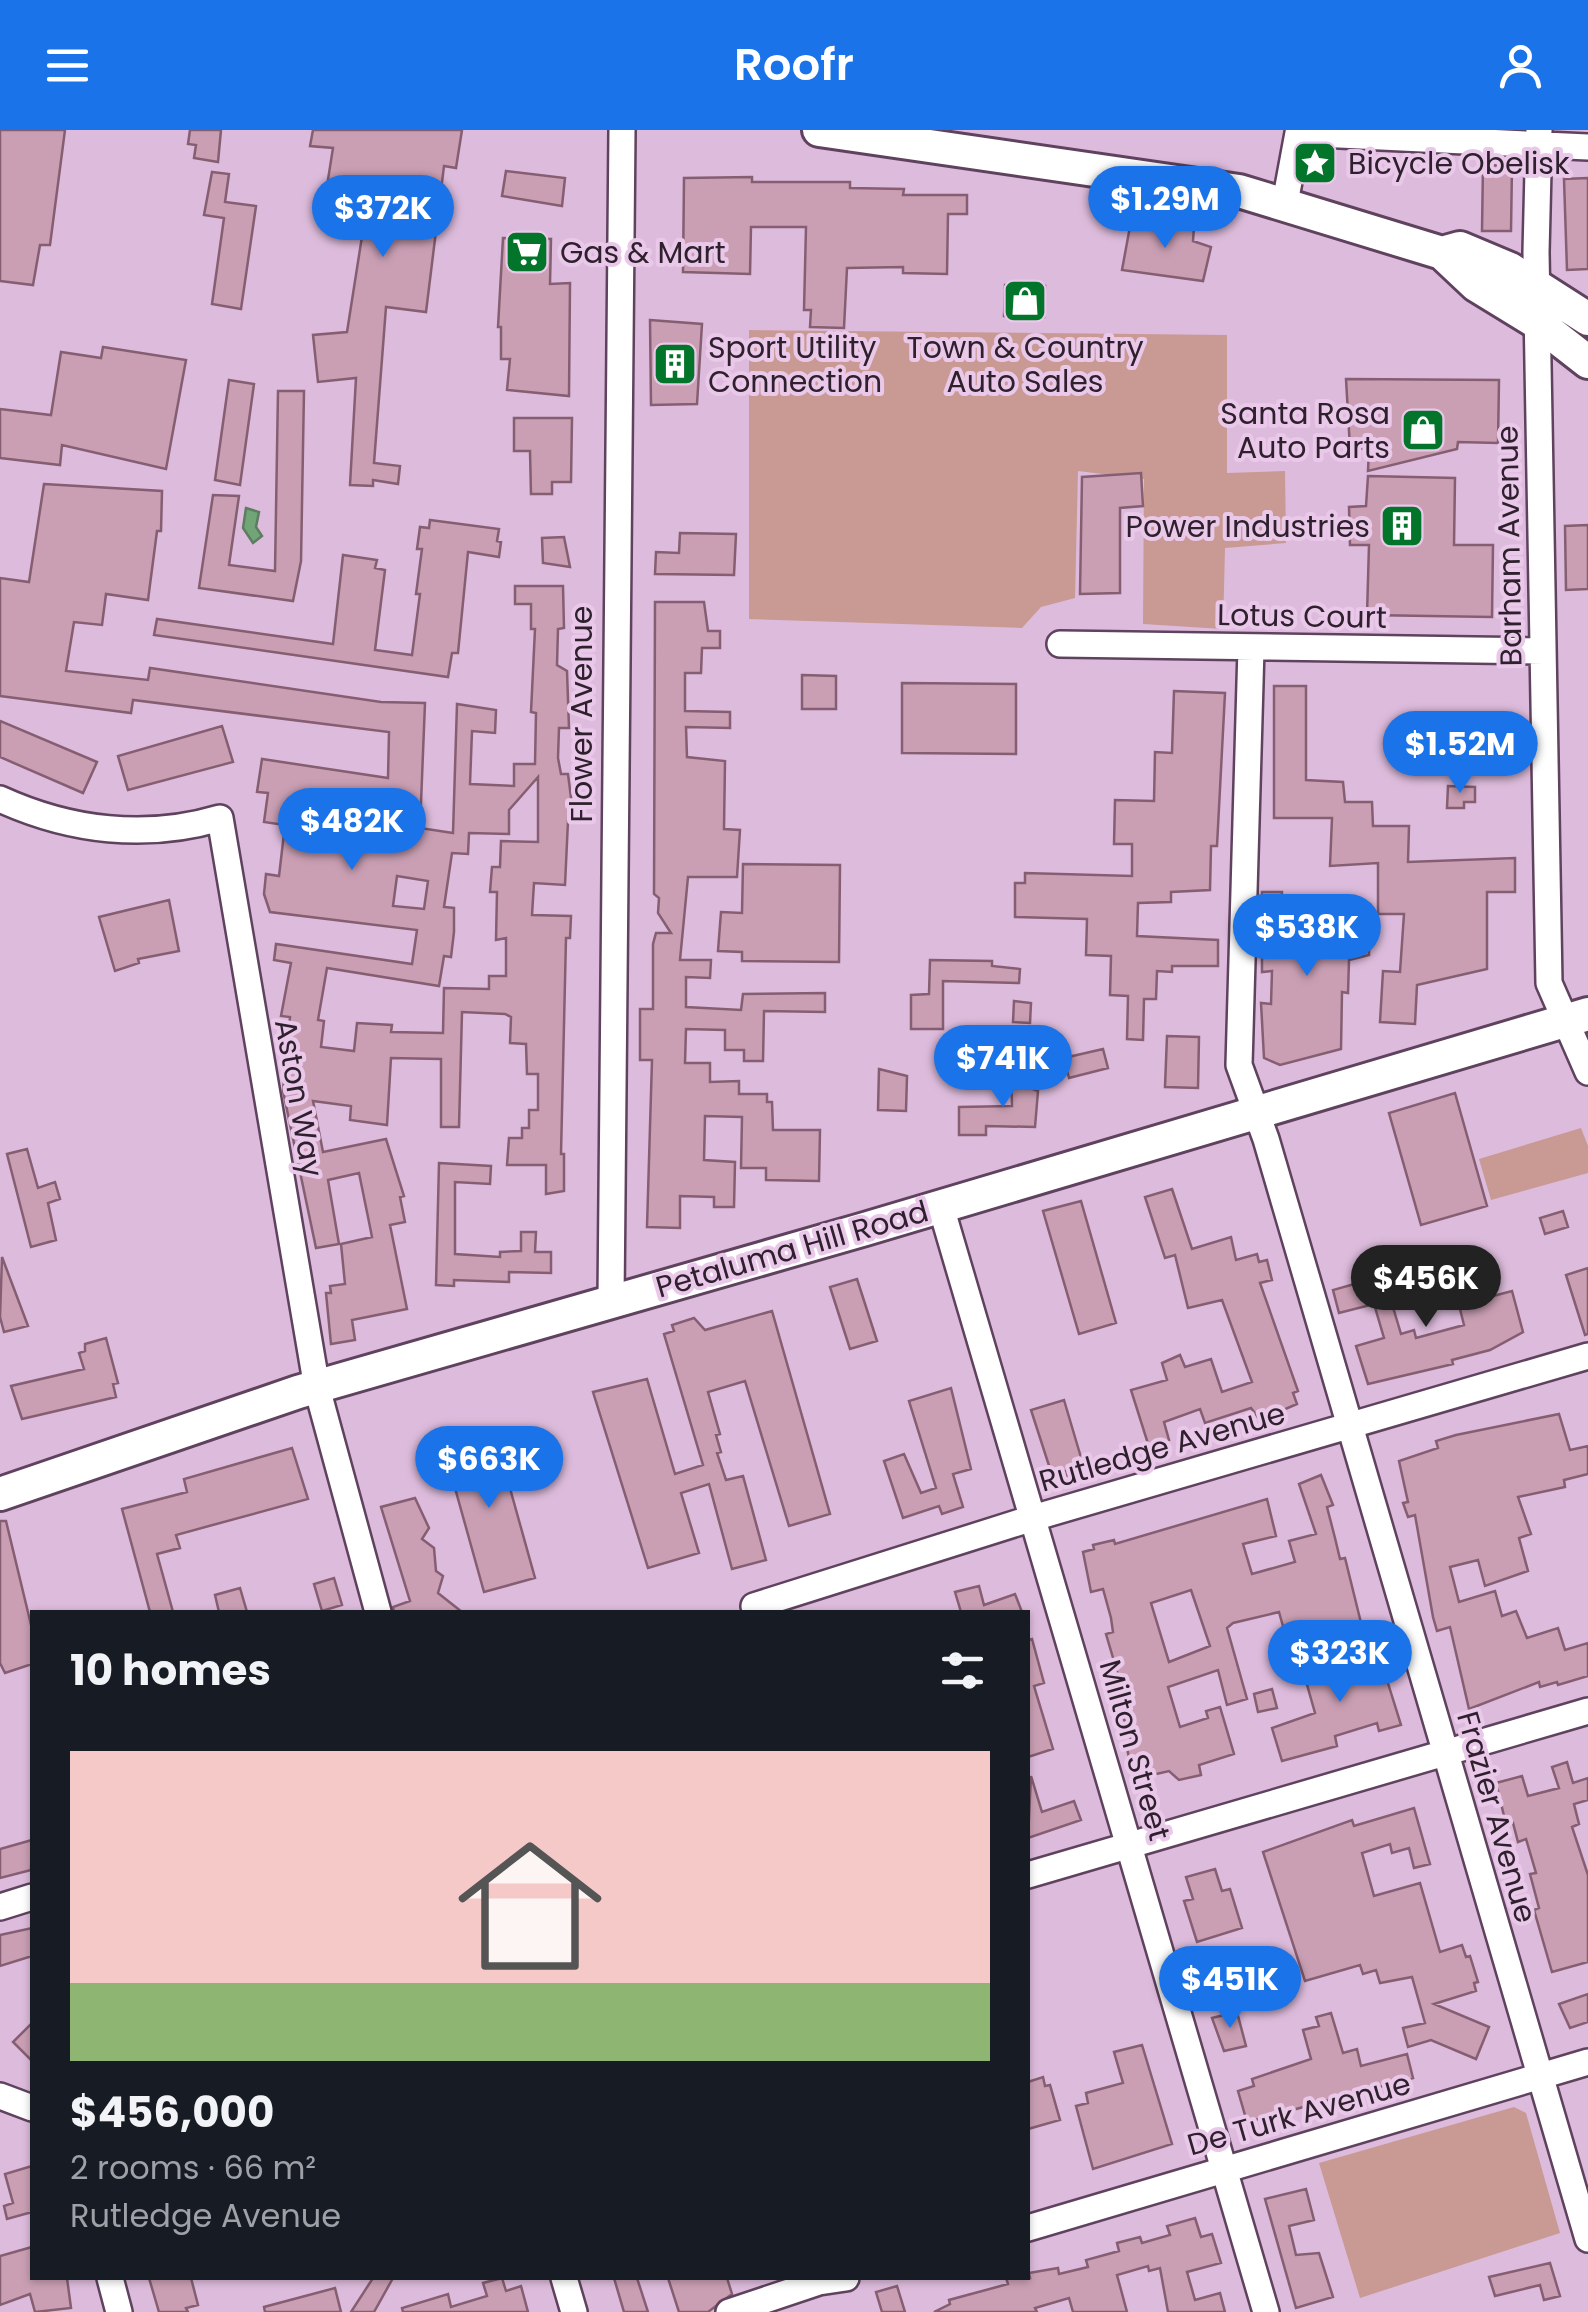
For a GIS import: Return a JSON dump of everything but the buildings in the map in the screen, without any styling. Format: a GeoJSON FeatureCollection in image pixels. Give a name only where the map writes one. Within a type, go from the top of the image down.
{"type":"FeatureCollection","features":[{"type":"Feature","properties":{"kind":"main road"},"geometry":{"type":"LineString","coordinates":[[818,130],[1239,191],[1284,203],[1442,253],[1476,285],[1538,323],[1588,362]]}},
{"type":"Feature","properties":{"kind":"main road"},"geometry":{"type":"LineString","coordinates":[[1442,253],[1460,248],[1538,286],[1588,319]]}},
{"type":"Feature","properties":{"kind":"main road","name":"Petaluma Hill Road"},"geometry":{"type":"LineString","coordinates":[[0,1494],[317,1388],[941,1207],[1576,1016]]}},
{"type":"Feature","properties":{"kind":"street","name":"Flower Avenue"},"geometry":{"type":"LineString","coordinates":[[611,1300],[622,130]]}},
{"type":"Feature","properties":{"kind":"street"},"geometry":{"type":"LineString","coordinates":[[1284,203],[1298,133],[1539,138],[1588,147]]}},
{"type":"Feature","properties":{"kind":"street","name":"Barham Avenue"},"geometry":{"type":"LineString","coordinates":[[1539,138],[1548,983],[1576,1016],[1588,1072]]}},
{"type":"Feature","properties":{"kind":"street","name":"Lotus Court"},"geometry":{"type":"LineString","coordinates":[[1060,644],[1543,651]]}},
{"type":"Feature","properties":{"kind":"street","name":"Frazier Avenue"},"geometry":{"type":"LineString","coordinates":[[1251,648],[1239,1065],[1588,2239]]}},
{"type":"Feature","properties":{"kind":"street","name":"Aston Way"},"geometry":{"type":"LineString","coordinates":[[0,799],[29,812],[141,833],[177,831],[220,818],[317,1388],[377,1610]]}},
{"type":"Feature","properties":{"kind":"street","name":"Milton Street"},"geometry":{"type":"LineString","coordinates":[[941,1207],[1266,2312]]}},
{"type":"Feature","properties":{"kind":"street","name":"Rutledge Avenue"},"geometry":{"type":"LineString","coordinates":[[754,1606],[1032,1518],[1588,1356]]}},
{"type":"Feature","properties":{"kind":"street"},"geometry":{"type":"LineString","coordinates":[[1030,1874],[1588,1710]]}},
{"type":"Feature","properties":{"kind":"street"},"geometry":{"type":"LineString","coordinates":[[0,1906],[30,1898]]}},
{"type":"Feature","properties":{"kind":"street","name":"De Turk Avenue"},"geometry":{"type":"LineString","coordinates":[[1030,2227],[1588,2062]]}},
{"type":"Feature","properties":{"kind":"street"},"geometry":{"type":"LineString","coordinates":[[0,2096],[30,2107]]}},
{"type":"Feature","properties":{"kind":"street"},"geometry":{"type":"LineString","coordinates":[[110,2280],[118,2312]]}},
{"type":"Feature","properties":{"kind":"street"},"geometry":{"type":"LineString","coordinates":[[565,2280],[574,2312]]}},
{"type":"Feature","properties":{"kind":"street"},"geometry":{"type":"LineString","coordinates":[[729,2312],[832,2280]]}},
{"type":"Feature","properties":{"kind":"shaded area"},"geometry":{"type":"Polygon","coordinates":[[[749,330],[1227,335],[1227,473],[1285,471],[1286,543],[1225,548],[1223,629],[1143,624],[1144,479],[1078,471],[1075,598],[1041,607],[1022,628],[749,619],[749,330]]]}},
{"type":"Feature","properties":{"kind":"shaded area"},"geometry":{"type":"Polygon","coordinates":[[[246,508],[259,512],[256,527],[262,536],[253,543],[243,528],[246,508]]]}},
{"type":"Feature","properties":{"kind":"shaded area"},"geometry":{"type":"Polygon","coordinates":[[[1581,1128],[1588,1146],[1588,1173],[1491,1200],[1479,1159],[1581,1128]]]}},
{"type":"Feature","properties":{"kind":"shaded area"},"geometry":{"type":"Polygon","coordinates":[[[1514,2107],[1526,2113],[1560,2233],[1360,2298],[1319,2163],[1514,2107]]]}},
{"type":"Feature","properties":{"kind":"place","name":"Bicycle Obelisk"},"geometry":{"type":"Point","coordinates":[1315,163]}},
{"type":"Feature","properties":{"kind":"place","name":"Gas & Mart"},"geometry":{"type":"Point","coordinates":[527,252]}},
{"type":"Feature","properties":{"kind":"place","name":"Town & Country Auto Sales"},"geometry":{"type":"Point","coordinates":[1025,301]}},
{"type":"Feature","properties":{"kind":"place","name":"Sport Utility Connection"},"geometry":{"type":"Point","coordinates":[675,364]}},
{"type":"Feature","properties":{"kind":"place","name":"Santa Rosa Auto Parts"},"geometry":{"type":"Point","coordinates":[1423,430]}},
{"type":"Feature","properties":{"kind":"place","name":"Power Industries"},"geometry":{"type":"Point","coordinates":[1402,526]}}]}
